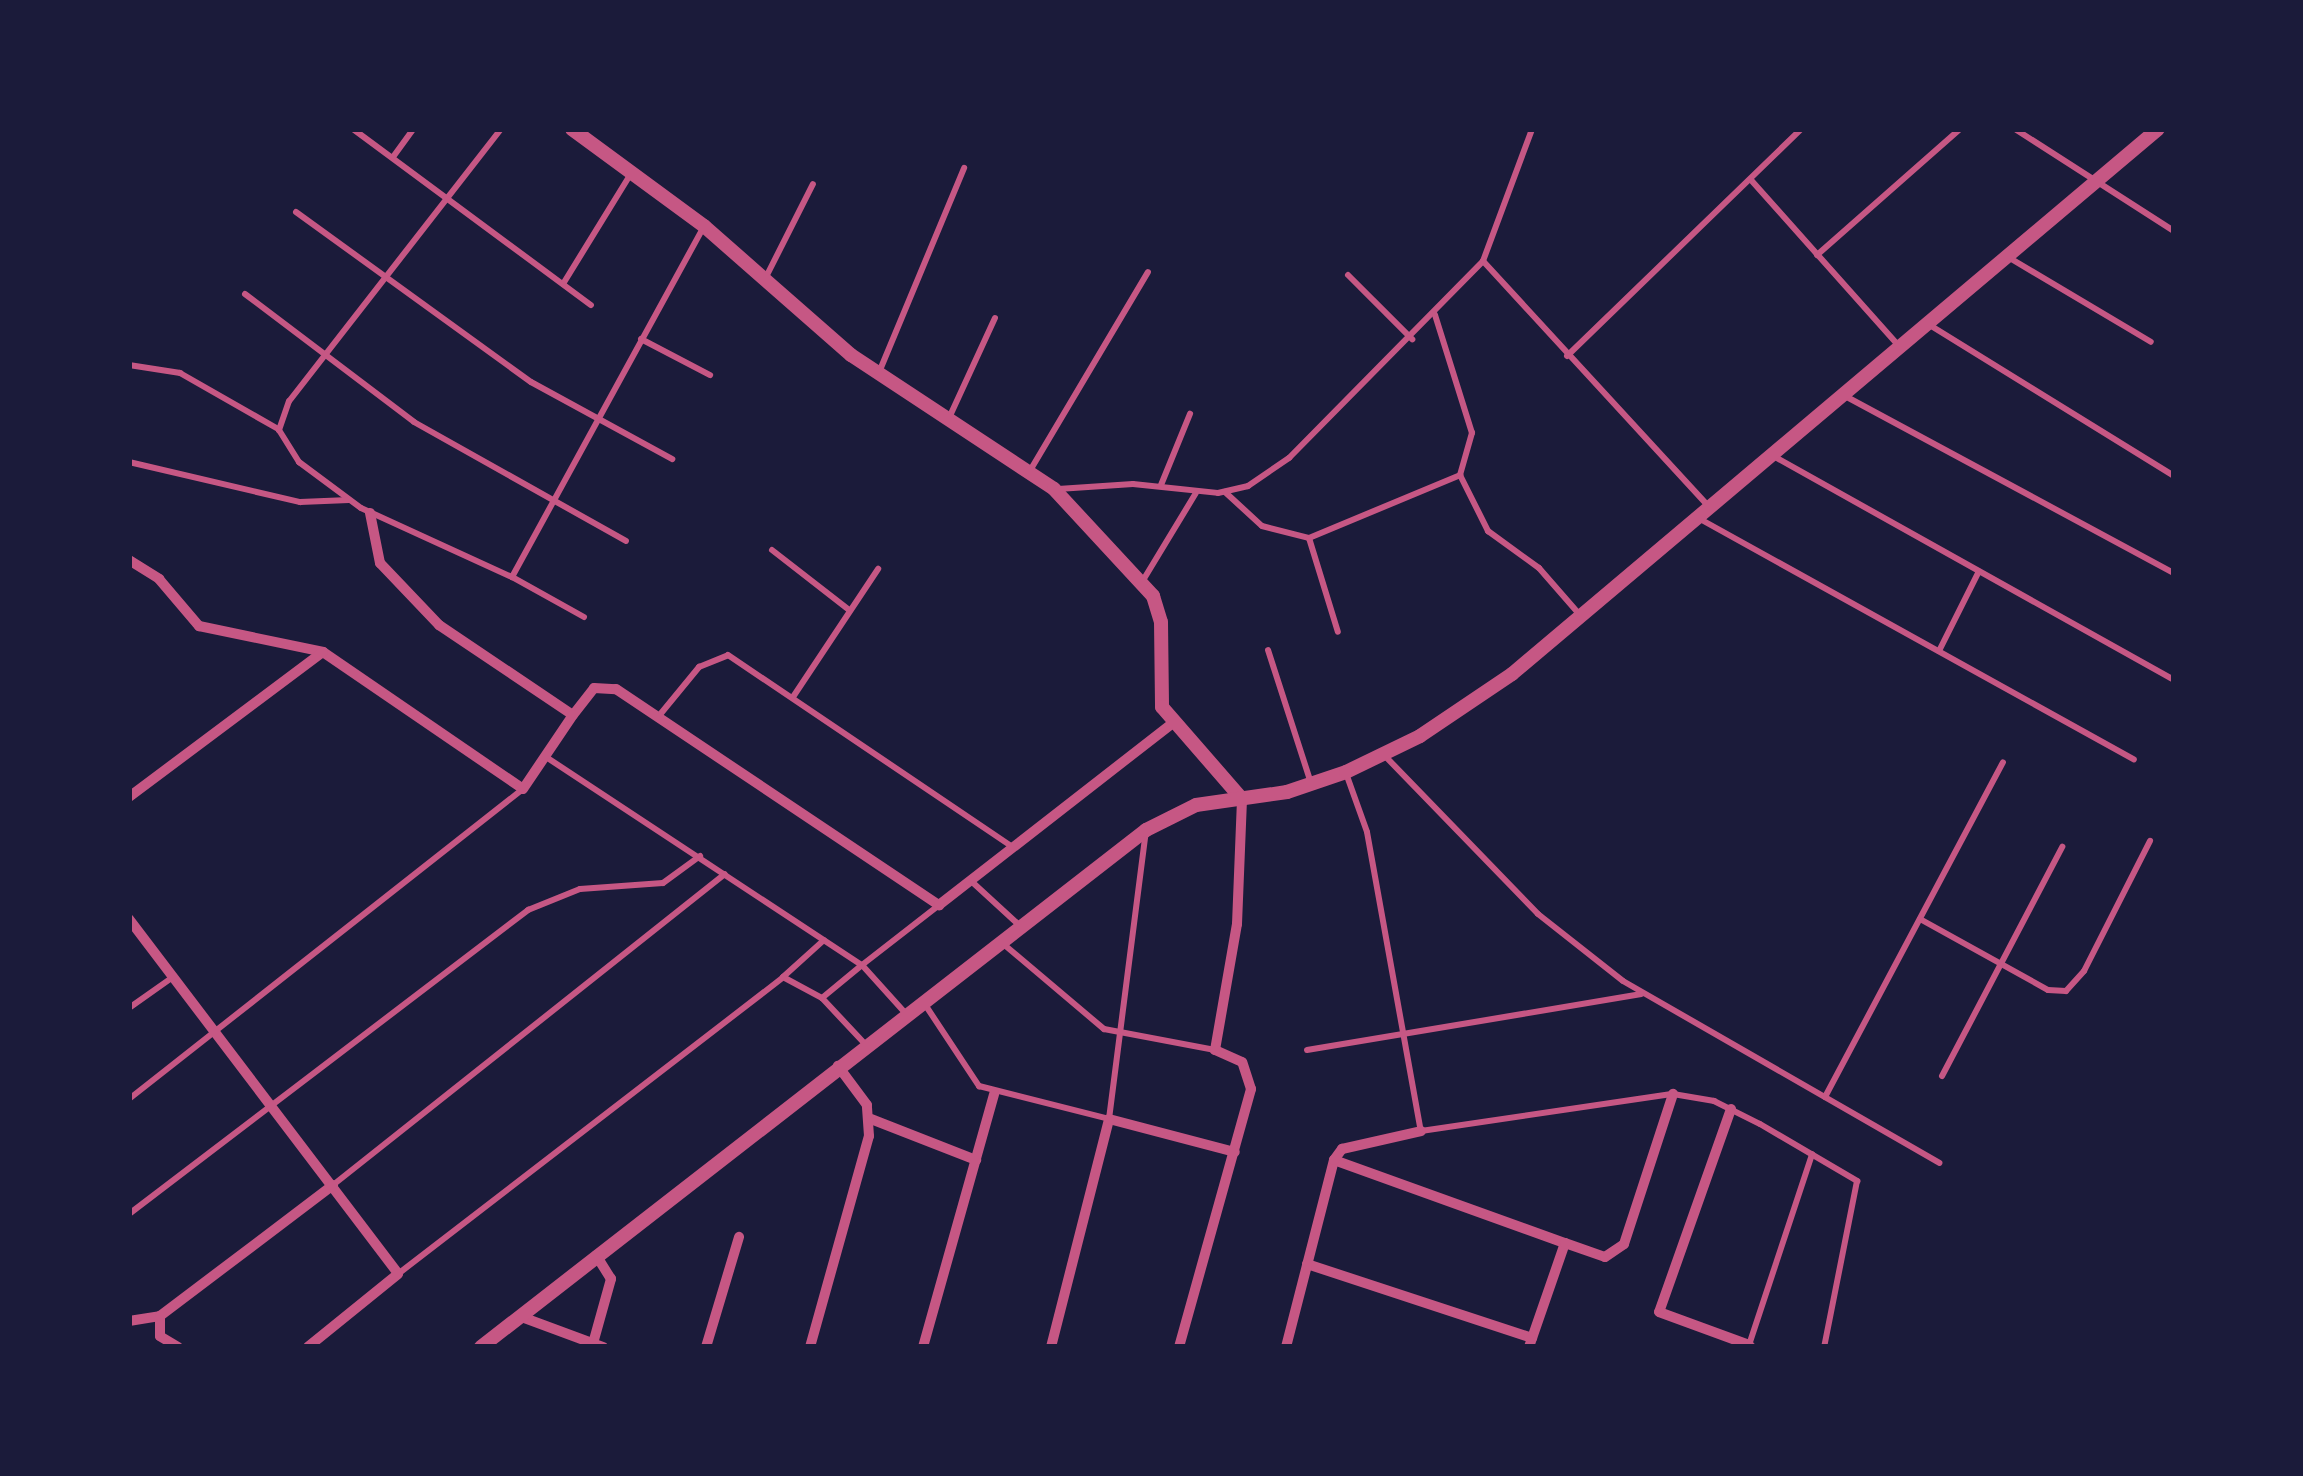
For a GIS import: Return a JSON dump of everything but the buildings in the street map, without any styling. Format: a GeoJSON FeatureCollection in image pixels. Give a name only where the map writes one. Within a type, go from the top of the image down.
{"type":"FeatureCollection","features":[{"type":"Feature","properties":{"kind":"street"},"geometry":{"type":"LineString","coordinates":[[572,129],[704,226],[878,374],[1031,469],[1142,582],[1159,607],[1158,695],[1174,722],[1242,799],[1237,924],[1215,1050],[1249,1072],[1235,1152],[1179,1347]]}},
{"type":"Feature","properties":{"kind":"street"},"geometry":{"type":"LineString","coordinates":[[481,1347],[925,1003],[1018,924],[1146,830],[1196,805],[1312,784],[1385,756],[1512,674],[2158,129]]}},
{"type":"Feature","properties":{"kind":"street"},"geometry":{"type":"LineString","coordinates":[[370,513],[380,562],[414,605],[573,715]]}},
{"type":"Feature","properties":{"kind":"street"},"geometry":{"type":"LineString","coordinates":[[129,560],[211,632],[323,652],[523,789],[573,715],[604,685],[939,905],[1174,722]]}},
{"type":"Feature","properties":{"kind":"street"},"geometry":{"type":"LineString","coordinates":[[129,797],[323,652]]}},
{"type":"Feature","properties":{"kind":"street"},"geometry":{"type":"LineString","coordinates":[[129,919],[398,1274],[308,1347]]}},
{"type":"Feature","properties":{"kind":"street"},"geometry":{"type":"LineString","coordinates":[[838,1066],[871,1119],[976,1160]]}},
{"type":"Feature","properties":{"kind":"street"},"geometry":{"type":"LineString","coordinates":[[923,1347],[994,1094]]}},
{"type":"Feature","properties":{"kind":"street"},"geometry":{"type":"LineString","coordinates":[[1334,1160],[1605,1257],[1624,1244],[1673,1094]]}},
{"type":"Feature","properties":{"kind":"street"},"geometry":{"type":"LineString","coordinates":[[1731,1109],[1658,1312],[1752,1346]]}},
{"type":"Feature","properties":{"kind":"street"},"geometry":{"type":"LineString","coordinates":[[809,1347],[871,1119]]}},
{"type":"Feature","properties":{"kind":"street"},"geometry":{"type":"LineString","coordinates":[[1051,1347],[1108,1119],[1235,1152]]}},
{"type":"Feature","properties":{"kind":"street"},"geometry":{"type":"LineString","coordinates":[[1286,1347],[1334,1160],[1342,1149],[1421,1131]]}},
{"type":"Feature","properties":{"kind":"street"},"geometry":{"type":"LineString","coordinates":[[129,1321],[160,1316],[333,1185]]}},
{"type":"Feature","properties":{"kind":"street"},"geometry":{"type":"LineString","coordinates":[[706,1347],[740,1237]]}},
{"type":"Feature","properties":{"kind":"street"},"geometry":{"type":"LineString","coordinates":[[1307,1264],[1531,1343],[1565,1244]]}},
{"type":"Feature","properties":{"kind":"street"},"geometry":{"type":"LineString","coordinates":[[519,1316],[596,1346],[610,1279],[596,1255]]}},
{"type":"Feature","properties":{"kind":"street"},"geometry":{"type":"LineString","coordinates":[[150,1347],[160,1336],[160,1316]]}},
{"type":"Feature","properties":{"kind":"street"},"geometry":{"type":"LineString","coordinates":[[160,1336],[178,1347]]}},
{"type":"Feature","properties":{"kind":"lane"},"geometry":{"type":"LineString","coordinates":[[353,129],[591,305]]}},
{"type":"Feature","properties":{"kind":"lane"},"geometry":{"type":"LineString","coordinates":[[393,157],[413,129]]}},
{"type":"Feature","properties":{"kind":"lane"},"geometry":{"type":"LineString","coordinates":[[279,430],[289,401],[500,129]]}},
{"type":"Feature","properties":{"kind":"lane"},"geometry":{"type":"LineString","coordinates":[[1054,489],[1161,485],[1196,493],[1225,492],[1289,458],[1435,316],[1484,261],[1532,129]]}},
{"type":"Feature","properties":{"kind":"lane"},"geometry":{"type":"LineString","coordinates":[[1567,356],[1801,129]]}},
{"type":"Feature","properties":{"kind":"lane"},"geometry":{"type":"LineString","coordinates":[[1817,255],[1960,129]]}},
{"type":"Feature","properties":{"kind":"lane"},"geometry":{"type":"LineString","coordinates":[[2015,129],[2174,231]]}},
{"type":"Feature","properties":{"kind":"lane"},"geometry":{"type":"LineString","coordinates":[[878,374],[964,168]]}},
{"type":"Feature","properties":{"kind":"lane"},"geometry":{"type":"LineString","coordinates":[[563,284],[632,171]]}},
{"type":"Feature","properties":{"kind":"lane"},"geometry":{"type":"LineString","coordinates":[[1751,180],[1898,345]]}},
{"type":"Feature","properties":{"kind":"lane"},"geometry":{"type":"LineString","coordinates":[[765,280],[813,184]]}},
{"type":"Feature","properties":{"kind":"lane"},"geometry":{"type":"LineString","coordinates":[[296,212],[531,382],[672,459]]}},
{"type":"Feature","properties":{"kind":"lane"},"geometry":{"type":"LineString","coordinates":[[512,578],[704,226]]}},
{"type":"Feature","properties":{"kind":"lane"},"geometry":{"type":"LineString","coordinates":[[2005,255],[2151,342]]}},
{"type":"Feature","properties":{"kind":"lane"},"geometry":{"type":"LineString","coordinates":[[1484,261],[1525,299],[1567,356],[1703,512],[2134,760]]}},
{"type":"Feature","properties":{"kind":"lane"},"geometry":{"type":"LineString","coordinates":[[1031,469],[1148,272]]}},
{"type":"Feature","properties":{"kind":"lane"},"geometry":{"type":"LineString","coordinates":[[1348,275],[1412,339]]}},
{"type":"Feature","properties":{"kind":"lane"},"geometry":{"type":"LineString","coordinates":[[244,294],[329,352],[414,422],[626,541]]}},
{"type":"Feature","properties":{"kind":"lane"},"geometry":{"type":"LineString","coordinates":[[1435,316],[1472,434],[1460,475],[1488,531],[1540,568],[1580,616]]}},
{"type":"Feature","properties":{"kind":"lane"},"geometry":{"type":"LineString","coordinates":[[949,419],[995,318]]}},
{"type":"Feature","properties":{"kind":"lane"},"geometry":{"type":"LineString","coordinates":[[1924,322],[2174,476]]}},
{"type":"Feature","properties":{"kind":"lane"},"geometry":{"type":"LineString","coordinates":[[640,339],[710,375]]}},
{"type":"Feature","properties":{"kind":"lane"},"geometry":{"type":"LineString","coordinates":[[129,365],[180,374],[279,430],[298,462],[370,513],[512,578],[584,617]]}},
{"type":"Feature","properties":{"kind":"lane"},"geometry":{"type":"LineString","coordinates":[[1842,394],[2174,573]]}},
{"type":"Feature","properties":{"kind":"lane"},"geometry":{"type":"LineString","coordinates":[[1161,485],[1190,414]]}},
{"type":"Feature","properties":{"kind":"lane"},"geometry":{"type":"LineString","coordinates":[[1772,455],[2174,680]]}},
{"type":"Feature","properties":{"kind":"lane"},"geometry":{"type":"LineString","coordinates":[[129,462],[300,502],[349,500]]}},
{"type":"Feature","properties":{"kind":"lane"},"geometry":{"type":"LineString","coordinates":[[1225,492],[1262,526],[1309,538],[1460,475]]}},
{"type":"Feature","properties":{"kind":"lane"},"geometry":{"type":"LineString","coordinates":[[1142,582],[1196,493]]}},
{"type":"Feature","properties":{"kind":"lane"},"geometry":{"type":"LineString","coordinates":[[1309,538],[1338,632]]}},
{"type":"Feature","properties":{"kind":"lane"},"geometry":{"type":"LineString","coordinates":[[772,550],[850,611]]}},
{"type":"Feature","properties":{"kind":"lane"},"geometry":{"type":"LineString","coordinates":[[793,697],[878,569]]}},
{"type":"Feature","properties":{"kind":"lane"},"geometry":{"type":"LineString","coordinates":[[1939,651],[1979,571]]}},
{"type":"Feature","properties":{"kind":"lane"},"geometry":{"type":"LineString","coordinates":[[1268,650],[1312,784]]}},
{"type":"Feature","properties":{"kind":"lane"},"geometry":{"type":"LineString","coordinates":[[656,719],[719,654],[793,697],[1013,847]]}},
{"type":"Feature","properties":{"kind":"lane"},"geometry":{"type":"LineString","coordinates":[[1385,756],[1538,914],[1643,994],[1939,1162]]}},
{"type":"Feature","properties":{"kind":"lane"},"geometry":{"type":"LineString","coordinates":[[546,757],[862,965],[907,1015]]}},
{"type":"Feature","properties":{"kind":"lane"},"geometry":{"type":"LineString","coordinates":[[1825,1097],[2003,762]]}},
{"type":"Feature","properties":{"kind":"lane"},"geometry":{"type":"LineString","coordinates":[[1346,772],[1367,832],[1421,1131],[1673,1094],[1731,1109],[1812,1154],[1859,1188],[1824,1347]]}},
{"type":"Feature","properties":{"kind":"lane"},"geometry":{"type":"LineString","coordinates":[[129,1100],[523,789]]}},
{"type":"Feature","properties":{"kind":"lane"},"geometry":{"type":"LineString","coordinates":[[925,1003],[966,1074],[994,1094],[1108,1119],[1146,830]]}},
{"type":"Feature","properties":{"kind":"lane"},"geometry":{"type":"LineString","coordinates":[[1920,919],[2059,993],[2075,984],[2150,842]]}},
{"type":"Feature","properties":{"kind":"lane"},"geometry":{"type":"LineString","coordinates":[[1942,1076],[2062,847]]}},
{"type":"Feature","properties":{"kind":"lane"},"geometry":{"type":"LineString","coordinates":[[129,1214],[528,910],[580,889],[663,883],[700,856]]}},
{"type":"Feature","properties":{"kind":"lane"},"geometry":{"type":"LineString","coordinates":[[333,1185],[725,874]]}},
{"type":"Feature","properties":{"kind":"lane"},"geometry":{"type":"LineString","coordinates":[[970,880],[1018,924]]}},
{"type":"Feature","properties":{"kind":"lane"},"geometry":{"type":"LineString","coordinates":[[822,998],[939,905]]}},
{"type":"Feature","properties":{"kind":"lane"},"geometry":{"type":"LineString","coordinates":[[398,1274],[783,977],[824,940]]}},
{"type":"Feature","properties":{"kind":"lane"},"geometry":{"type":"LineString","coordinates":[[999,940],[1074,1009],[1120,1033],[1215,1050]]}},
{"type":"Feature","properties":{"kind":"lane"},"geometry":{"type":"LineString","coordinates":[[129,1008],[173,977]]}},
{"type":"Feature","properties":{"kind":"lane"},"geometry":{"type":"LineString","coordinates":[[783,977],[822,998],[866,1045]]}},
{"type":"Feature","properties":{"kind":"lane"},"geometry":{"type":"LineString","coordinates":[[1307,1050],[1643,994]]}},
{"type":"Feature","properties":{"kind":"lane"},"geometry":{"type":"LineString","coordinates":[[1752,1346],[1812,1154]]}}]}
